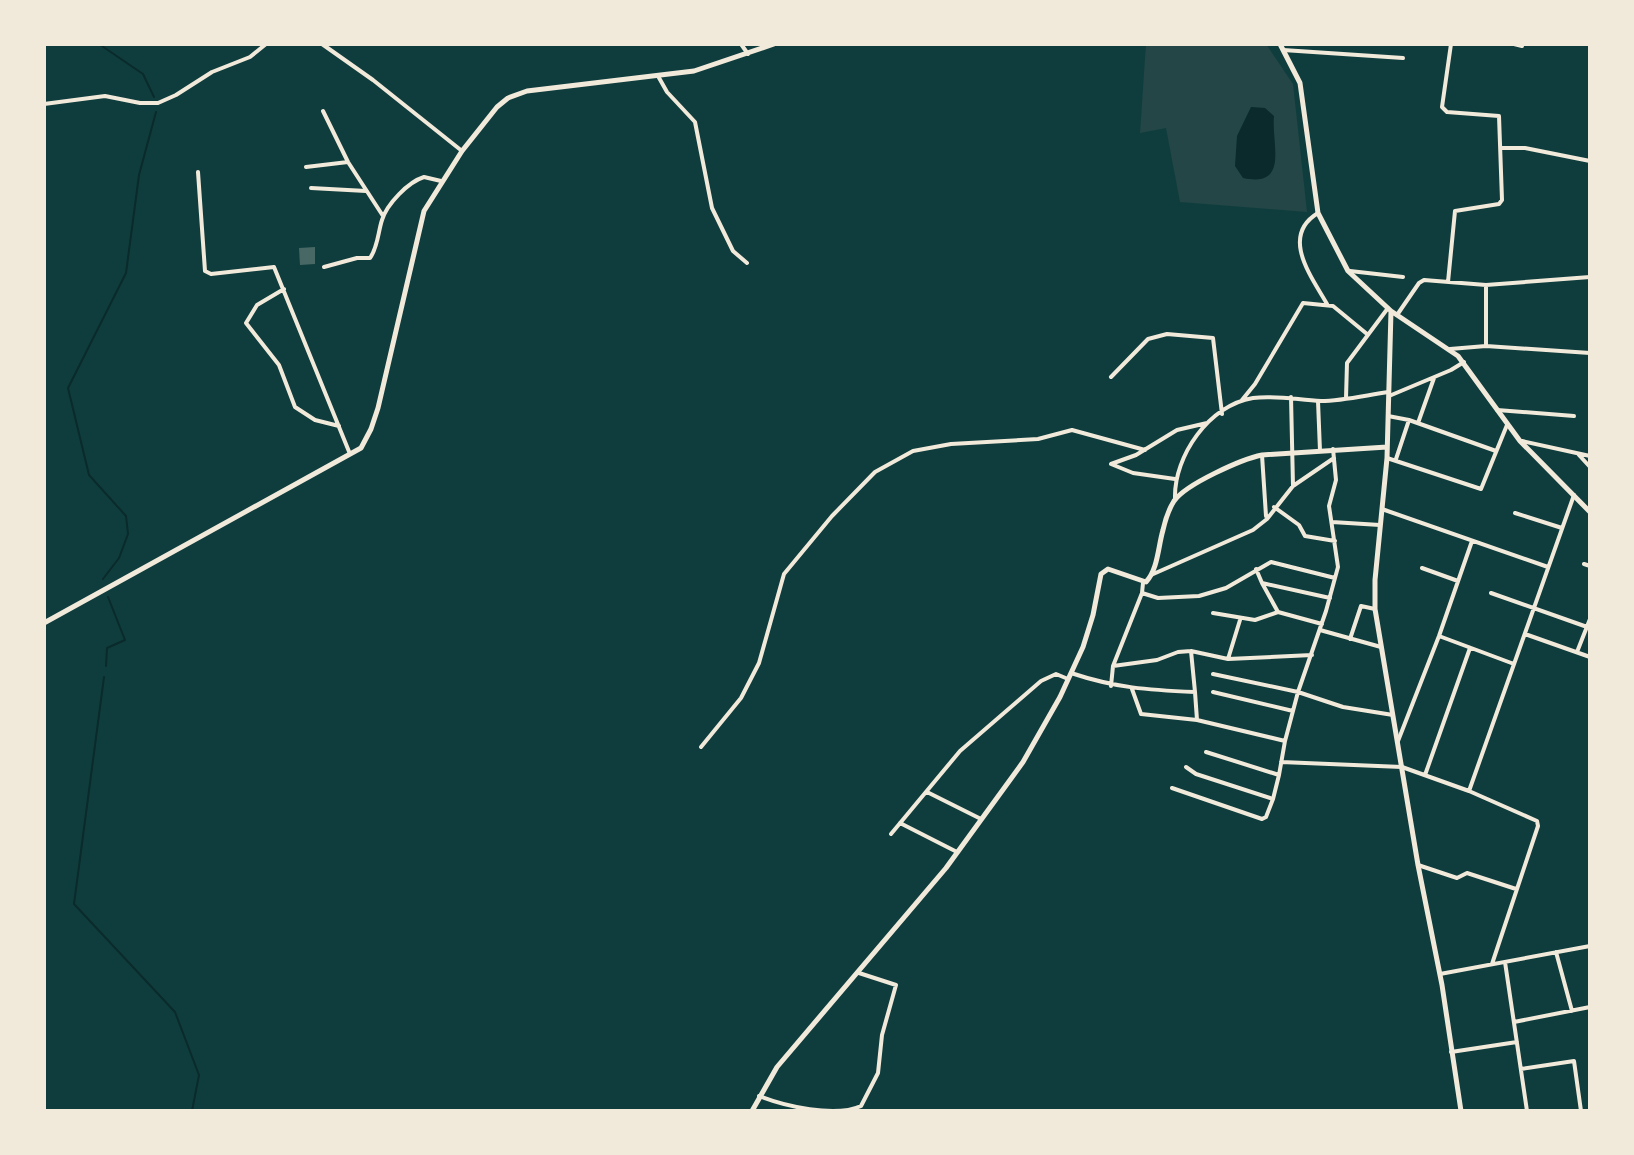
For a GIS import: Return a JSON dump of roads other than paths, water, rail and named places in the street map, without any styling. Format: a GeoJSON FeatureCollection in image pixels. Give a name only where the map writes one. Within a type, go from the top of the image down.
{"type":"FeatureCollection","features":[{"type":"Feature","properties":{"kind":"street"},"geometry":{"type":"LineString","coordinates":[[44,104],[105,96],[158,103],[212,72],[250,57],[266,44]]}},
{"type":"Feature","properties":{"kind":"street"},"geometry":{"type":"LineString","coordinates":[[322,44],[462,151]]}},
{"type":"Feature","properties":{"kind":"street"},"geometry":{"type":"LineString","coordinates":[[741,44],[748,54]]}},
{"type":"Feature","properties":{"kind":"street"},"geometry":{"type":"LineString","coordinates":[[44,623],[361,448],[371,429],[420,222],[441,181],[497,107],[518,93],[694,71],[774,44]]}},
{"type":"Feature","properties":{"kind":"street"},"geometry":{"type":"LineString","coordinates":[[1448,282],[1455,211],[1501,202],[1499,116],[1443,110],[1451,44]]}},
{"type":"Feature","properties":{"kind":"street"},"geometry":{"type":"LineString","coordinates":[[1514,44],[1522,46]]}},
{"type":"Feature","properties":{"kind":"street"},"geometry":{"type":"LineString","coordinates":[[1282,47],[1403,58]]}},
{"type":"Feature","properties":{"kind":"street"},"geometry":{"type":"LineString","coordinates":[[1282,47],[1300,83],[1318,213],[1348,271],[1394,312],[1450,349],[1464,362],[1520,441],[1590,512]]}},
{"type":"Feature","properties":{"kind":"street"},"geometry":{"type":"LineString","coordinates":[[658,76],[667,92],[695,122],[712,208],[733,251],[747,263]]}},
{"type":"Feature","properties":{"kind":"street"},"geometry":{"type":"LineString","coordinates":[[323,111],[348,162],[383,216]]}},
{"type":"Feature","properties":{"kind":"street"},"geometry":{"type":"LineString","coordinates":[[1501,148],[1525,148],[1590,161]]}},
{"type":"Feature","properties":{"kind":"street"},"geometry":{"type":"LineString","coordinates":[[306,167],[348,162]]}},
{"type":"Feature","properties":{"kind":"street"},"geometry":{"type":"LineString","coordinates":[[198,172],[206,272],[272,266],[350,454]]}},
{"type":"Feature","properties":{"kind":"street"},"geometry":{"type":"LineString","coordinates":[[324,267],[357,258],[370,258],[383,216],[417,179],[429,177],[441,181]]}},
{"type":"Feature","properties":{"kind":"street"},"geometry":{"type":"LineString","coordinates":[[311,188],[366,191]]}},
{"type":"Feature","properties":{"kind":"street"},"geometry":{"type":"LineString","coordinates":[[1318,213],[1308,219],[1301,230],[1301,253],[1327,304]]}},
{"type":"Feature","properties":{"kind":"street"},"geometry":{"type":"LineString","coordinates":[[1348,271],[1403,277]]}},
{"type":"Feature","properties":{"kind":"street"},"geometry":{"type":"LineString","coordinates":[[1346,398],[1347,363],[1366,340],[1367,334],[1383,317],[1394,312],[1421,281],[1486,285],[1590,277]]}},
{"type":"Feature","properties":{"kind":"street"},"geometry":{"type":"LineString","coordinates":[[1486,285],[1486,346]]}},
{"type":"Feature","properties":{"kind":"street"},"geometry":{"type":"LineString","coordinates":[[284,289],[257,305],[246,323],[279,365],[295,407],[315,420],[339,427]]}},
{"type":"Feature","properties":{"kind":"street"},"geometry":{"type":"LineString","coordinates":[[1175,479],[1133,473],[1111,465],[1145,450],[1177,430],[1207,423],[1240,402],[1255,384],[1303,303],[1327,304],[1336,308],[1367,334]]}},
{"type":"Feature","properties":{"kind":"street"},"geometry":{"type":"LineString","coordinates":[[1394,312],[1390,332],[1387,458],[1375,609],[1418,865],[1440,974],[1461,1111]]}},
{"type":"Feature","properties":{"kind":"street"},"geometry":{"type":"LineString","coordinates":[[1111,377],[1148,339],[1167,334],[1213,338],[1222,414]]}},
{"type":"Feature","properties":{"kind":"street"},"geometry":{"type":"LineString","coordinates":[[1450,349],[1486,346],[1590,353]]}},
{"type":"Feature","properties":{"kind":"street"},"geometry":{"type":"LineString","coordinates":[[1240,402],[1254,398],[1291,397],[1318,401],[1389,394],[1434,378],[1464,362]]}},
{"type":"Feature","properties":{"kind":"street"},"geometry":{"type":"LineString","coordinates":[[1418,423],[1434,378]]}},
{"type":"Feature","properties":{"kind":"street"},"geometry":{"type":"LineString","coordinates":[[1291,397],[1293,486]]}},
{"type":"Feature","properties":{"kind":"street"},"geometry":{"type":"LineString","coordinates":[[1318,401],[1320,451]]}},
{"type":"Feature","properties":{"kind":"street"},"geometry":{"type":"LineString","coordinates":[[1497,410],[1574,416]]}},
{"type":"Feature","properties":{"kind":"street"},"geometry":{"type":"LineString","coordinates":[[1388,416],[1409,420],[1496,451]]}},
{"type":"Feature","properties":{"kind":"street"},"geometry":{"type":"LineString","coordinates":[[1396,460],[1409,420]]}},
{"type":"Feature","properties":{"kind":"street"},"geometry":{"type":"LineString","coordinates":[[1151,575],[1175,499],[1175,479],[1188,448],[1207,423]]}},
{"type":"Feature","properties":{"kind":"street"},"geometry":{"type":"LineString","coordinates":[[1387,458],[1481,489],[1507,425]]}},
{"type":"Feature","properties":{"kind":"street"},"geometry":{"type":"LineString","coordinates":[[701,747],[741,698],[759,663],[782,578],[788,567],[875,472],[906,454],[923,449],[962,443],[1025,441],[1072,430],[1145,450]]}},
{"type":"Feature","properties":{"kind":"street"},"geometry":{"type":"LineString","coordinates":[[1520,441],[1590,455]]}},
{"type":"Feature","properties":{"kind":"street"},"geometry":{"type":"LineString","coordinates":[[1175,499],[1243,460],[1262,455],[1387,447]]}},
{"type":"Feature","properties":{"kind":"street"},"geometry":{"type":"LineString","coordinates":[[1172,788],[1262,819],[1266,817],[1298,692],[1335,578],[1338,559],[1329,506],[1336,480],[1333,449]]}},
{"type":"Feature","properties":{"kind":"street"},"geometry":{"type":"LineString","coordinates":[[1577,453],[1590,467]]}},
{"type":"Feature","properties":{"kind":"street"},"geometry":{"type":"LineString","coordinates":[[1262,455],[1267,519]]}},
{"type":"Feature","properties":{"kind":"street"},"geometry":{"type":"LineString","coordinates":[[1111,686],[1113,666],[1142,593],[1143,583],[1151,575],[1253,530],[1267,519],[1293,486],[1334,458]]}},
{"type":"Feature","properties":{"kind":"street"},"geometry":{"type":"LineString","coordinates":[[1469,791],[1574,495]]}},
{"type":"Feature","properties":{"kind":"street"},"geometry":{"type":"LineString","coordinates":[[1274,507],[1299,525],[1305,536],[1335,541]]}},
{"type":"Feature","properties":{"kind":"street"},"geometry":{"type":"LineString","coordinates":[[1382,509],[1548,567]]}},
{"type":"Feature","properties":{"kind":"street"},"geometry":{"type":"LineString","coordinates":[[1515,513],[1562,528]]}},
{"type":"Feature","properties":{"kind":"street"},"geometry":{"type":"LineString","coordinates":[[1332,522],[1380,525]]}},
{"type":"Feature","properties":{"kind":"street"},"geometry":{"type":"LineString","coordinates":[[1398,741],[1472,541]]}},
{"type":"Feature","properties":{"kind":"street"},"geometry":{"type":"LineString","coordinates":[[1142,593],[1158,598],[1199,596],[1226,588],[1271,562],[1335,578]]}},
{"type":"Feature","properties":{"kind":"street"},"geometry":{"type":"LineString","coordinates":[[1422,568],[1458,581]]}},
{"type":"Feature","properties":{"kind":"street"},"geometry":{"type":"LineString","coordinates":[[752,1111],[777,1067],[859,973],[957,852],[1023,762],[1070,676],[1089,630],[1101,574],[1108,569],[1143,583]]}},
{"type":"Feature","properties":{"kind":"street"},"geometry":{"type":"LineString","coordinates":[[1256,569],[1278,612]]}},
{"type":"Feature","properties":{"kind":"street"},"geometry":{"type":"LineString","coordinates":[[1262,583],[1330,598]]}},
{"type":"Feature","properties":{"kind":"street"},"geometry":{"type":"LineString","coordinates":[[1491,593],[1588,627]]}},
{"type":"Feature","properties":{"kind":"street"},"geometry":{"type":"LineString","coordinates":[[1350,639],[1361,606],[1375,609]]}},
{"type":"Feature","properties":{"kind":"street"},"geometry":{"type":"LineString","coordinates":[[1213,613],[1240,620],[1259,620],[1278,612],[1322,624]]}},
{"type":"Feature","properties":{"kind":"street"},"geometry":{"type":"LineString","coordinates":[[1577,652],[1590,619]]}},
{"type":"Feature","properties":{"kind":"street"},"geometry":{"type":"LineString","coordinates":[[1228,659],[1240,620]]}},
{"type":"Feature","properties":{"kind":"street"},"geometry":{"type":"LineString","coordinates":[[1320,630],[1381,647]]}},
{"type":"Feature","properties":{"kind":"street"},"geometry":{"type":"LineString","coordinates":[[1525,634],[1590,657]]}},
{"type":"Feature","properties":{"kind":"street"},"geometry":{"type":"LineString","coordinates":[[1439,636],[1514,664]]}},
{"type":"Feature","properties":{"kind":"street"},"geometry":{"type":"LineString","coordinates":[[1425,775],[1470,648]]}},
{"type":"Feature","properties":{"kind":"street"},"geometry":{"type":"LineString","coordinates":[[1113,666],[1157,660],[1191,651],[1228,659],[1312,655]]}},
{"type":"Feature","properties":{"kind":"street"},"geometry":{"type":"LineString","coordinates":[[1191,651],[1197,720]]}},
{"type":"Feature","properties":{"kind":"street"},"geometry":{"type":"LineString","coordinates":[[891,834],[960,751],[1041,681],[1056,674],[1132,689],[1195,692]]}},
{"type":"Feature","properties":{"kind":"street"},"geometry":{"type":"LineString","coordinates":[[1213,674],[1298,692],[1343,707],[1393,715]]}},
{"type":"Feature","properties":{"kind":"street"},"geometry":{"type":"LineString","coordinates":[[1132,689],[1141,714],[1197,720],[1285,741]]}},
{"type":"Feature","properties":{"kind":"street"},"geometry":{"type":"LineString","coordinates":[[1213,692],[1293,711]]}},
{"type":"Feature","properties":{"kind":"street"},"geometry":{"type":"LineString","coordinates":[[1206,752],[1279,775]]}},
{"type":"Feature","properties":{"kind":"street"},"geometry":{"type":"LineString","coordinates":[[1281,762],[1402,767],[1469,791],[1537,821],[1538,826],[1492,964]]}},
{"type":"Feature","properties":{"kind":"street"},"geometry":{"type":"LineString","coordinates":[[1186,767],[1196,774],[1273,799]]}},
{"type":"Feature","properties":{"kind":"street"},"geometry":{"type":"LineString","coordinates":[[927,792],[981,819]]}},
{"type":"Feature","properties":{"kind":"street"},"geometry":{"type":"LineString","coordinates":[[900,823],[957,852]]}},
{"type":"Feature","properties":{"kind":"street"},"geometry":{"type":"LineString","coordinates":[[1418,865],[1457,878],[1466,873],[1516,889]]}},
{"type":"Feature","properties":{"kind":"street"},"geometry":{"type":"LineString","coordinates":[[1440,974],[1590,946]]}},
{"type":"Feature","properties":{"kind":"street"},"geometry":{"type":"LineString","coordinates":[[1556,952],[1572,1011]]}},
{"type":"Feature","properties":{"kind":"street"},"geometry":{"type":"LineString","coordinates":[[1505,962],[1527,1111]]}},
{"type":"Feature","properties":{"kind":"street"},"geometry":{"type":"LineString","coordinates":[[759,1096],[792,1107],[856,1110],[861,1106],[876,1078],[882,1035],[896,985],[859,973]]}},
{"type":"Feature","properties":{"kind":"street"},"geometry":{"type":"LineString","coordinates":[[1514,1022],[1590,1007]]}},
{"type":"Feature","properties":{"kind":"street"},"geometry":{"type":"LineString","coordinates":[[1451,1052],[1517,1042]]}},
{"type":"Feature","properties":{"kind":"street"},"geometry":{"type":"LineString","coordinates":[[1521,1069],[1574,1061],[1581,1111]]}},
{"type":"Feature","properties":{"kind":"waterway"},"geometry":{"type":"LineString","coordinates":[[99,44],[143,74],[154,97]]}},
{"type":"Feature","properties":{"kind":"waterway"},"geometry":{"type":"LineString","coordinates":[[103,579],[119,558],[128,534],[126,516],[89,475],[68,388],[126,273],[139,175],[156,112]]}},
{"type":"Feature","properties":{"kind":"waterway"},"geometry":{"type":"LineString","coordinates":[[106,666],[107,648],[125,640],[108,597]]}},
{"type":"Feature","properties":{"kind":"waterway"},"geometry":{"type":"LineString","coordinates":[[104,677],[74,904],[175,1012],[199,1075],[192,1111]]}}]}
